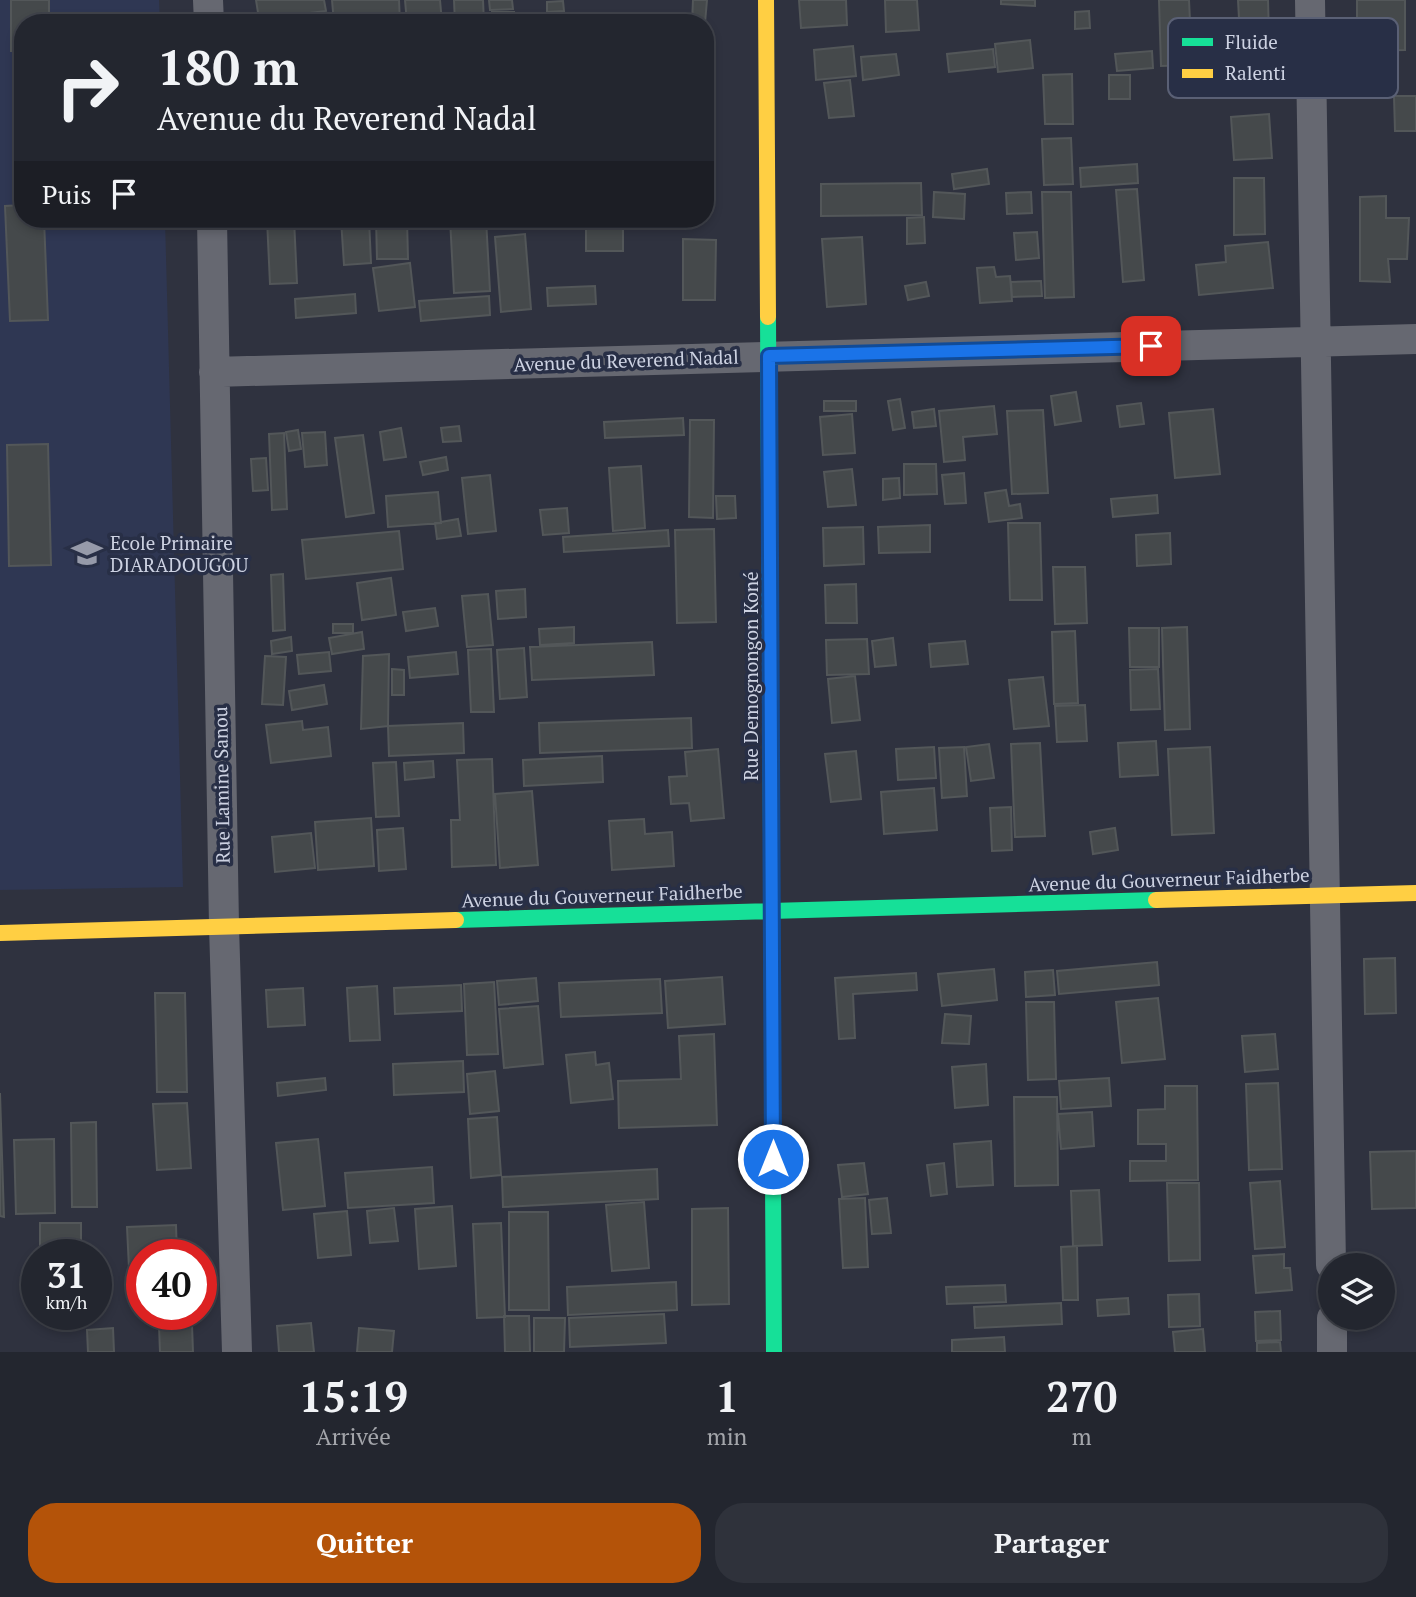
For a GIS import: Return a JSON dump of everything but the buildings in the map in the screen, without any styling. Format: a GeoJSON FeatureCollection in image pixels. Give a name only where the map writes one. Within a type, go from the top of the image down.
{"type":"FeatureCollection","features":[{"type":"Feature","properties":{"kind":"street","name":"Rue Demognongon Koné"},"geometry":{"type":"LineString","coordinates":[[766,0],[774,1352]]}},
{"type":"Feature","properties":{"kind":"street"},"geometry":{"type":"LineString","coordinates":[[1310,0],[1310,18]]}},
{"type":"Feature","properties":{"kind":"street"},"geometry":{"type":"LineString","coordinates":[[1311,98],[1331,1253]]}},
{"type":"Feature","properties":{"kind":"street","name":"Rue Lamine Sanou"},"geometry":{"type":"LineString","coordinates":[[212,228],[224,926],[237,1352]]}},
{"type":"Feature","properties":{"kind":"street","name":"Avenue du Reverend Nadal"},"geometry":{"type":"LineString","coordinates":[[214,372],[1416,339]]}},
{"type":"Feature","properties":{"kind":"street","name":"Avenue du Gouverneur Faidherbe"},"geometry":{"type":"LineString","coordinates":[[0,933],[1416,893]]}},
{"type":"Feature","properties":{"kind":"street"},"geometry":{"type":"LineString","coordinates":[[1332,1330],[1332,1352]]}},
{"type":"Feature","properties":{"kind":"shaded area","name":"Ecole Primaire DIARADOUGOU"},"geometry":{"type":"Polygon","coordinates":[[[0,0],[159,0],[160,14],[14,14],[14,228],[165,228],[183,887],[0,890],[0,0]]]}},
{"type":"Feature","properties":{"kind":"traffic: fast"},"geometry":{"type":"LineString","coordinates":[[768,317],[774,1352]]}},
{"type":"Feature","properties":{"kind":"traffic: fast"},"geometry":{"type":"LineString","coordinates":[[456,920],[1156,900]]}},
{"type":"Feature","properties":{"kind":"traffic: slow"},"geometry":{"type":"LineString","coordinates":[[766,0],[768,317]]}},
{"type":"Feature","properties":{"kind":"traffic: slow"},"geometry":{"type":"LineString","coordinates":[[1156,900],[1416,893]]}},
{"type":"Feature","properties":{"kind":"traffic: slow"},"geometry":{"type":"LineString","coordinates":[[0,933],[456,920]]}},
{"type":"Feature","properties":{"kind":"place","name":"Ecole Primaire DIARADOUGOU"},"geometry":{"type":"Point","coordinates":[87,553]}},
{"type":"Feature","properties":{"kind":"route"},"geometry":{"type":"LineString","coordinates":[[773,1159],[769,356],[1151,346]]}}]}
